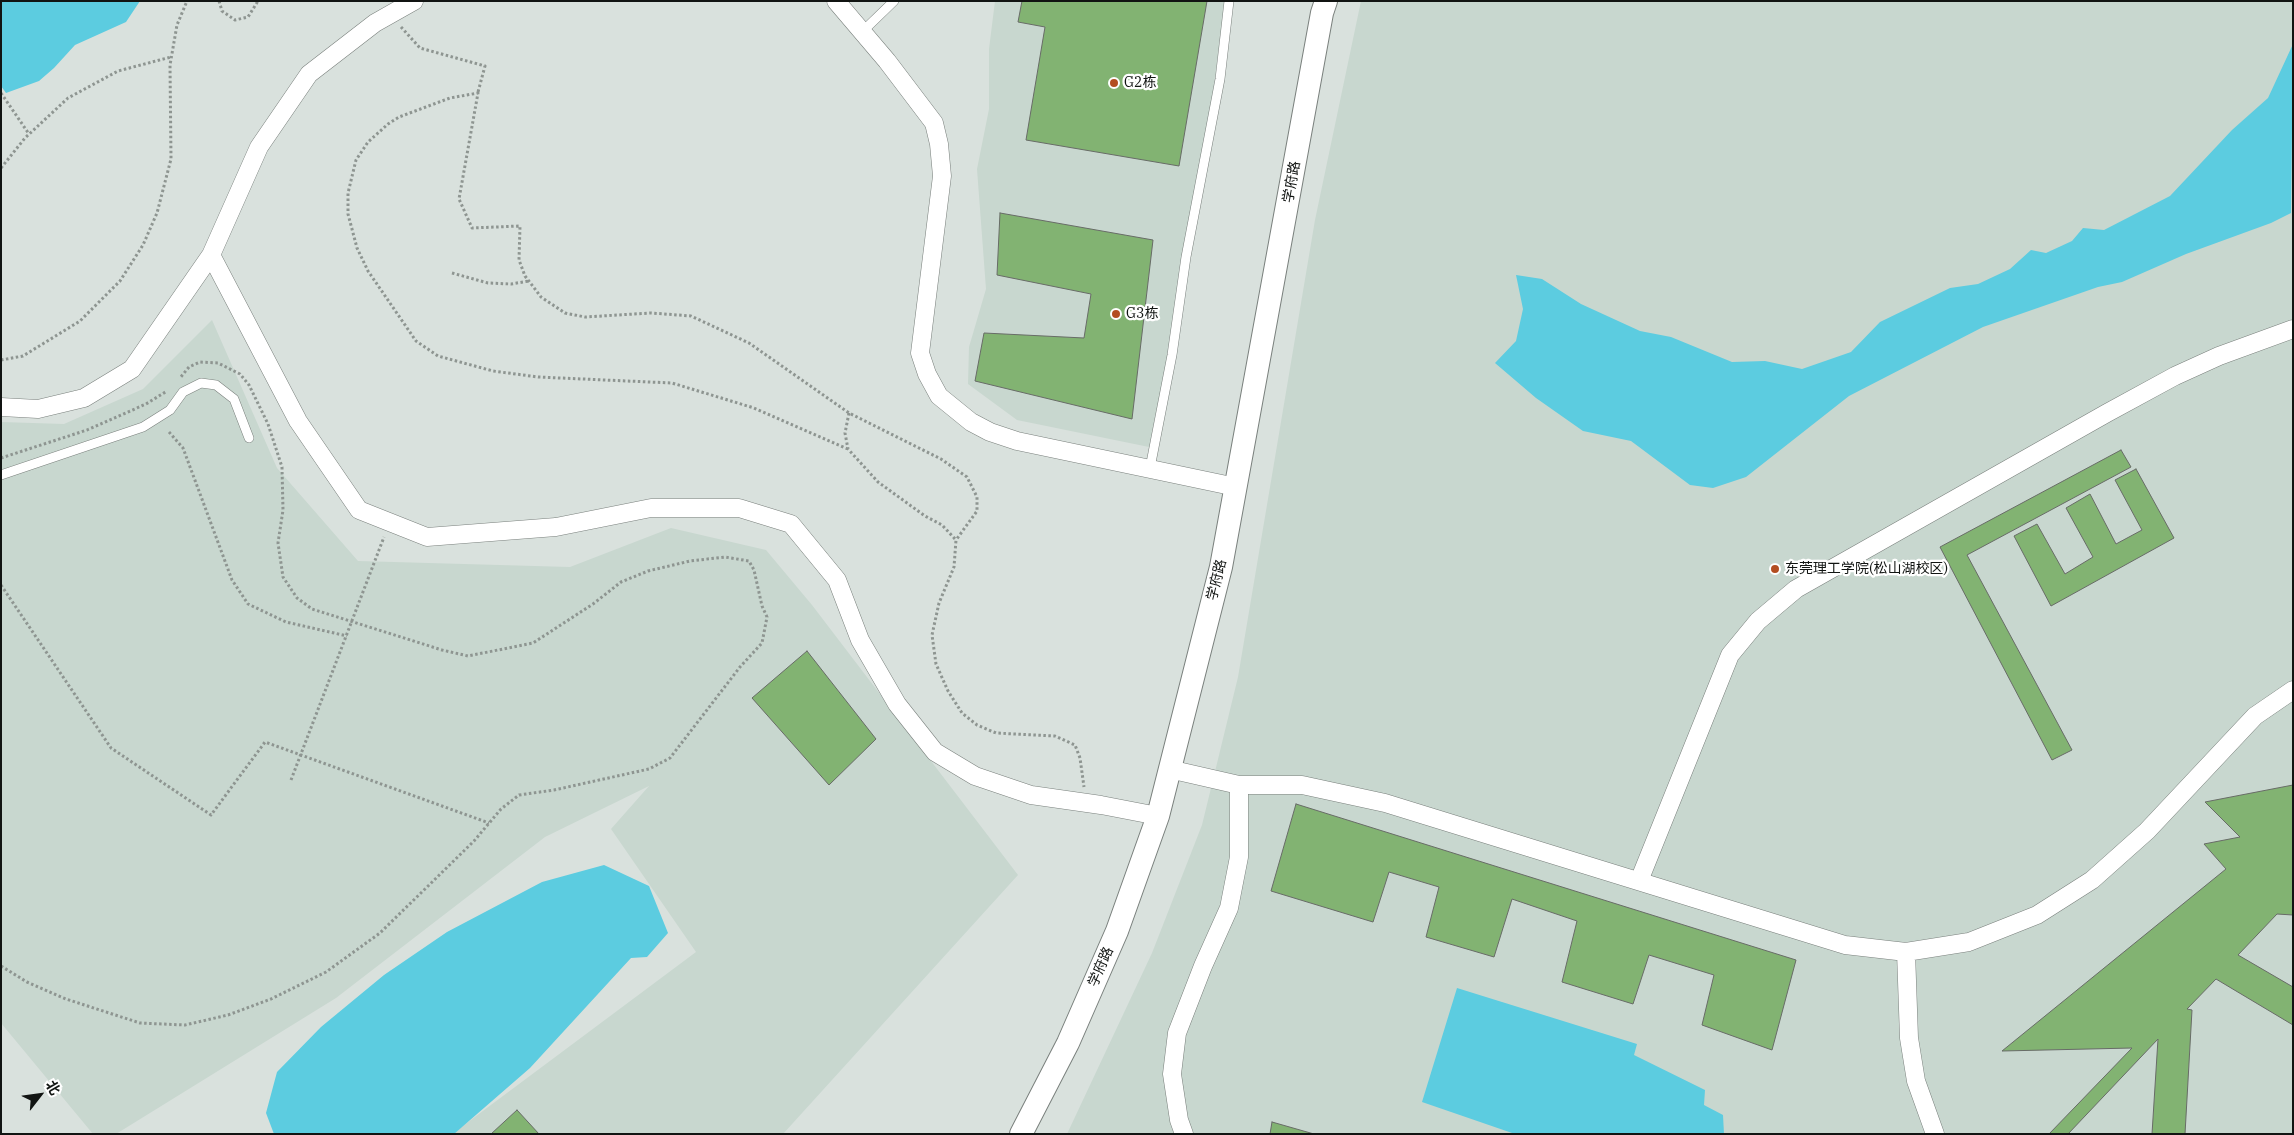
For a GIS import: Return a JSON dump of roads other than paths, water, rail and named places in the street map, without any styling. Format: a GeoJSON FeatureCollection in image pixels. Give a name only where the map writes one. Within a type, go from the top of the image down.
{"type":"FeatureCollection","features":[{"type":"Feature","properties":{"kind":"street"},"geometry":{"type":"LineString","coordinates":[[1,407],[38,409],[84,398],[132,369],[211,255],[259,147],[309,74],[375,23],[414,1]]}},
{"type":"Feature","properties":{"kind":"street"},"geometry":{"type":"LineString","coordinates":[[836,1],[934,123],[939,144],[942,176],[941,194],[920,353],[927,374],[939,396],[959,414],[990,432],[1017,441],[1236,487]]}},
{"type":"Feature","properties":{"kind":"street","name":"学府路"},"geometry":{"type":"LineString","coordinates":[[1021,1134],[1068,1042],[1117,931],[1158,816],[1221,567],[1322,13],[1326,1]]}},
{"type":"Feature","properties":{"kind":"street"},"geometry":{"type":"LineString","coordinates":[[211,255],[298,421],[359,510],[427,537],[556,527],[651,508],[739,508],[791,524],[837,580],[860,640],[897,704],[935,752],[975,776],[1031,795],[1158,816]]}},
{"type":"Feature","properties":{"kind":"street"},"geometry":{"type":"LineString","coordinates":[[1639,881],[1705,711],[1730,655],[1765,614],[1796,589],[2106,413],[2175,376],[2219,356],[2293,329]]}},
{"type":"Feature","properties":{"kind":"street"},"geometry":{"type":"LineString","coordinates":[[1169,769],[1239,785],[1302,785],[1385,803],[1845,945],[1906,952],[1969,942],[2037,915],[2092,880],[2148,831],[2255,716],[2293,690]]}},
{"type":"Feature","properties":{"kind":"street"},"geometry":{"type":"LineString","coordinates":[[1184,1134],[1179,1120],[1172,1074],[1177,1033],[1202,966],[1229,908],[1239,857],[1239,785]]}},
{"type":"Feature","properties":{"kind":"street"},"geometry":{"type":"LineString","coordinates":[[1906,952],[1909,1038],[1916,1081],[1935,1134]]}},
{"type":"Feature","properties":{"kind":"lane"},"geometry":{"type":"LineString","coordinates":[[862,32],[894,1]]}},
{"type":"Feature","properties":{"kind":"lane"},"geometry":{"type":"LineString","coordinates":[[1150,468],[1172,355],[1186,257],[1220,79],[1229,1]]}},
{"type":"Feature","properties":{"kind":"lane"},"geometry":{"type":"LineString","coordinates":[[1,474],[143,427],[170,410],[183,392],[201,383],[216,385],[234,399],[250,438]]}},
{"type":"Feature","properties":{"kind":"water"},"geometry":{"type":"Polygon","coordinates":[[[1,1],[140,1],[126,22],[75,45],[39,81],[6,93],[1,86],[1,1]]]}},
{"type":"Feature","properties":{"kind":"water"},"geometry":{"type":"Polygon","coordinates":[[[2293,44],[2291,213],[2271,223],[2186,254],[2122,282],[2098,287],[1983,327],[1849,396],[1746,477],[1713,488],[1690,485],[1631,441],[1583,431],[1536,398],[1495,363],[1516,341],[1523,309],[1516,275],[1542,279],[1581,304],[1640,331],[1671,337],[1732,362],[1765,361],[1802,369],[1851,352],[1880,322],[1950,288],[1978,284],[2010,269],[2031,250],[2046,253],[2072,241],[2083,228],[2104,230],[2170,196],[2232,130],[2268,98],[2293,44]]]}},
{"type":"Feature","properties":{"kind":"water"},"geometry":{"type":"Polygon","coordinates":[[[604,865],[649,886],[668,933],[647,957],[631,958],[530,1068],[454,1134],[274,1134],[266,1113],[277,1072],[321,1027],[384,975],[447,932],[542,882],[604,865]]]}},
{"type":"Feature","properties":{"kind":"water"},"geometry":{"type":"Polygon","coordinates":[[[1457,988],[1637,1044],[1634,1055],[1705,1090],[1704,1105],[1723,1115],[1724,1134],[1515,1134],[1422,1102],[1457,988]]]}},
{"type":"Feature","properties":{"kind":"place","name":"G2栋"},"geometry":{"type":"Point","coordinates":[1114,83]}},
{"type":"Feature","properties":{"kind":"place","name":"G3栋"},"geometry":{"type":"Point","coordinates":[1116,314]}},
{"type":"Feature","properties":{"kind":"place","name":"东莞理工学院(松山湖校区)"},"geometry":{"type":"Point","coordinates":[1775,569]}}]}
